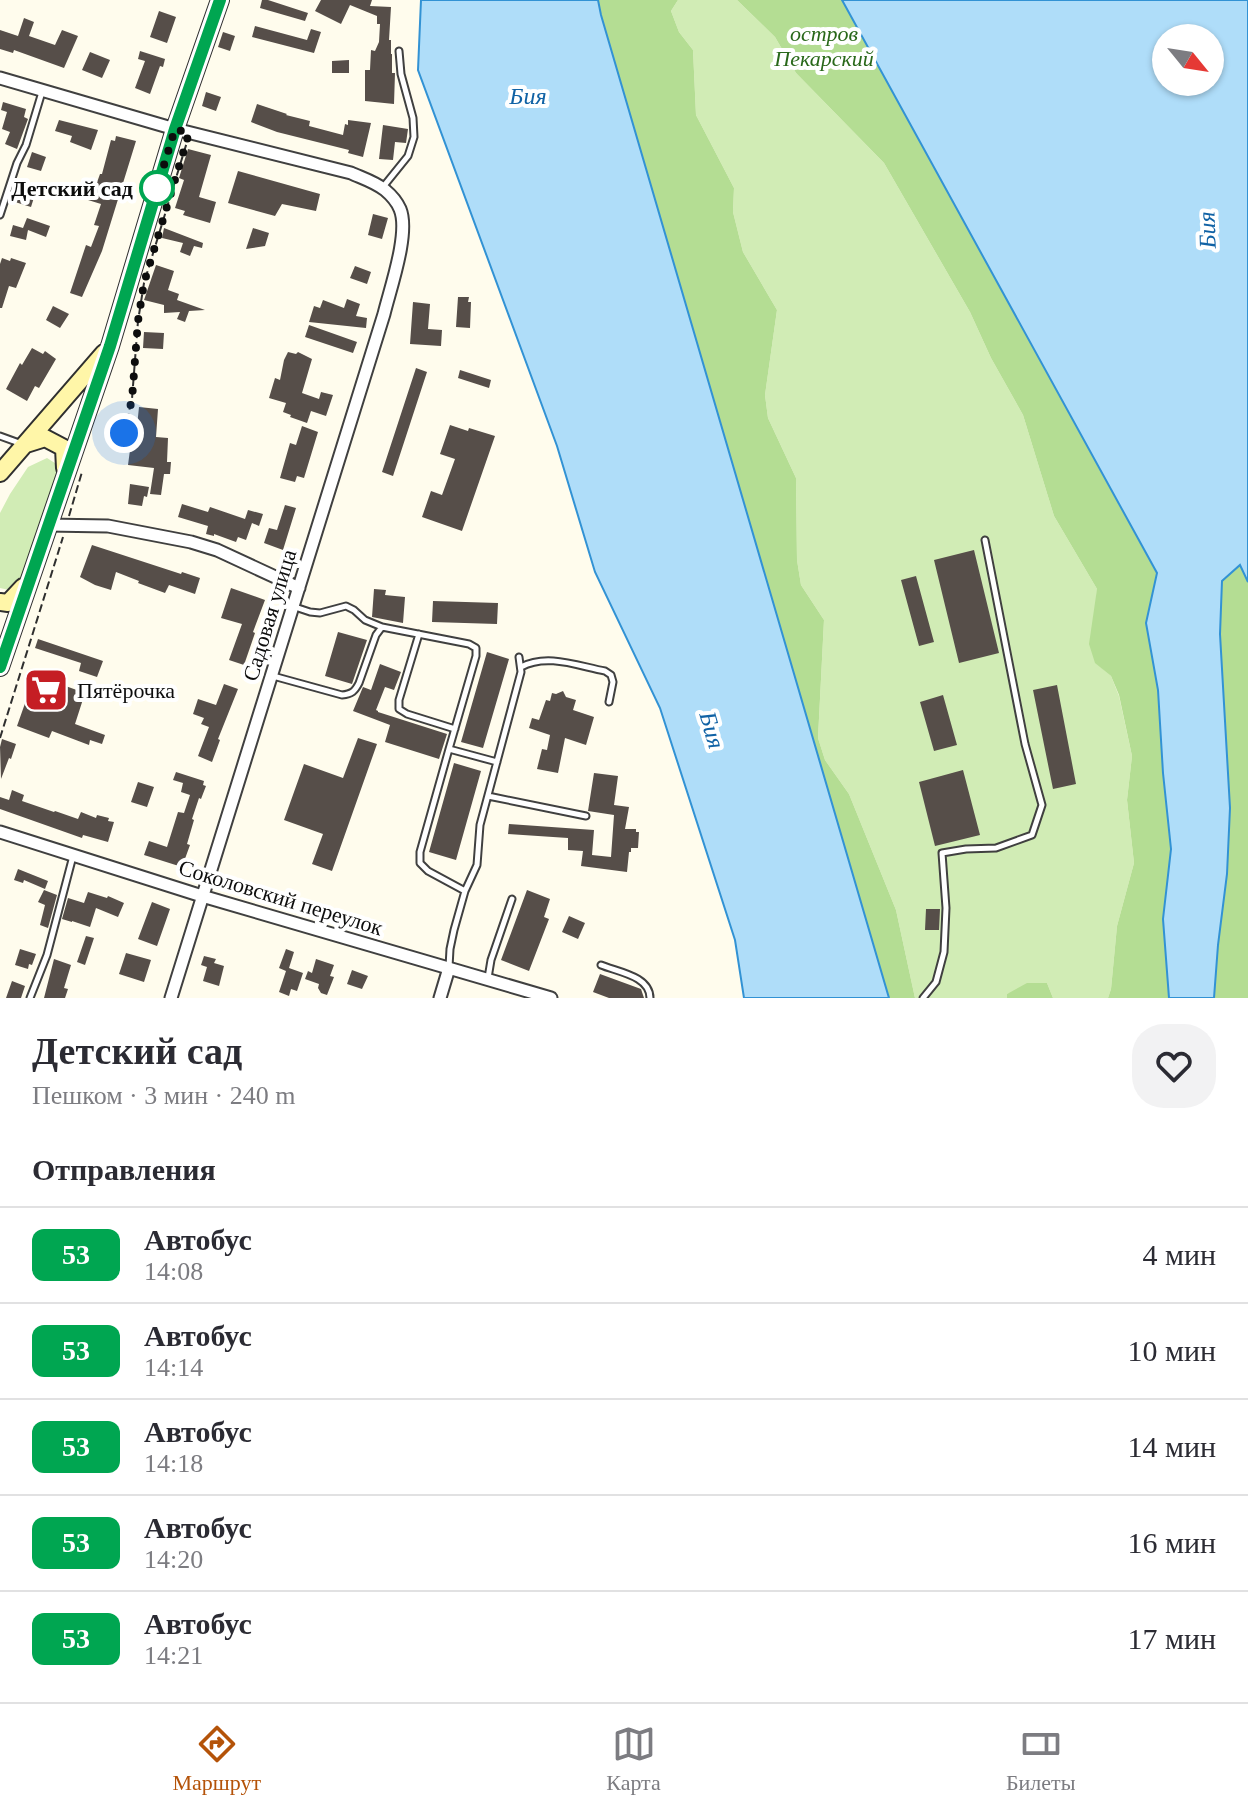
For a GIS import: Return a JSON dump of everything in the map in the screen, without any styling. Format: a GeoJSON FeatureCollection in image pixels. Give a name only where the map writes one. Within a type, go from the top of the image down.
{"type":"FeatureCollection","features":[{"type":"Feature","properties":{"kind":"main road"},"geometry":{"type":"LineString","coordinates":[[0,667],[47,525],[74,473],[110,346],[182,131],[220,0]]}},
{"type":"Feature","properties":{"kind":"main road"},"geometry":{"type":"LineString","coordinates":[[0,473],[110,346]]}},
{"type":"Feature","properties":{"kind":"main road"},"geometry":{"type":"LineString","coordinates":[[25,444],[45,438],[64,448],[74,473]]}},
{"type":"Feature","properties":{"kind":"main road"},"geometry":{"type":"LineString","coordinates":[[0,602],[8,603],[28,582]]}},
{"type":"Feature","properties":{"kind":"street"},"geometry":{"type":"LineString","coordinates":[[0,78],[182,131],[351,173],[382,188]]}},
{"type":"Feature","properties":{"kind":"street","name":"Садовая улица"},"geometry":{"type":"LineString","coordinates":[[171,998],[384,314],[402,243],[403,227],[400,208],[382,188]]}},
{"type":"Feature","properties":{"kind":"street"},"geometry":{"type":"LineString","coordinates":[[47,525],[108,526],[205,546],[299,588]]}},
{"type":"Feature","properties":{"kind":"street","name":"Соколовский переулок"},"geometry":{"type":"LineString","coordinates":[[0,832],[202,896],[551,998]]}},
{"type":"Feature","properties":{"kind":"street"},"geometry":{"type":"LineString","coordinates":[[440,998],[449,968]]}},
{"type":"Feature","properties":{"kind":"lane"},"geometry":{"type":"LineString","coordinates":[[382,188],[403,163],[414,137],[399,51]]}},
{"type":"Feature","properties":{"kind":"lane"},"geometry":{"type":"LineString","coordinates":[[0,215],[42,91]]}},
{"type":"Feature","properties":{"kind":"lane"},"geometry":{"type":"LineString","coordinates":[[0,436],[25,444]]}},
{"type":"Feature","properties":{"kind":"lane"},"geometry":{"type":"LineString","coordinates":[[923,998],[936,982],[944,952],[946,908],[942,853],[996,848],[1032,835],[1042,805],[1025,744],[985,540]]}},
{"type":"Feature","properties":{"kind":"lane"},"geometry":{"type":"LineString","coordinates":[[293,606],[320,613],[346,606],[365,620],[382,627],[476,648],[420,852],[420,863],[428,871],[465,891]]}},
{"type":"Feature","properties":{"kind":"lane"},"geometry":{"type":"LineString","coordinates":[[271,675],[342,695],[351,694],[356,690],[376,635],[382,627]]}},
{"type":"Feature","properties":{"kind":"lane"},"geometry":{"type":"LineString","coordinates":[[419,634],[399,709],[455,729]]}},
{"type":"Feature","properties":{"kind":"lane"},"geometry":{"type":"LineString","coordinates":[[449,968],[454,930],[465,891],[477,865],[480,825],[521,667],[519,657]]}},
{"type":"Feature","properties":{"kind":"lane"},"geometry":{"type":"LineString","coordinates":[[521,667],[535,661],[552,660],[605,671],[611,675],[613,682],[609,702]]}},
{"type":"Feature","properties":{"kind":"lane"},"geometry":{"type":"LineString","coordinates":[[449,749],[497,762]]}},
{"type":"Feature","properties":{"kind":"lane"},"geometry":{"type":"LineString","coordinates":[[488,796],[586,816]]}},
{"type":"Feature","properties":{"kind":"lane"},"geometry":{"type":"LineString","coordinates":[[30,998],[47,955],[73,855]]}},
{"type":"Feature","properties":{"kind":"lane"},"geometry":{"type":"LineString","coordinates":[[488,979],[491,960],[512,899]]}},
{"type":"Feature","properties":{"kind":"lane"},"geometry":{"type":"LineString","coordinates":[[601,965],[640,979],[649,988],[650,998]]}},
{"type":"Feature","properties":{"kind":"path"},"geometry":{"type":"LineString","coordinates":[[124,433],[132,399],[144,283],[182,131]]}},
{"type":"Feature","properties":{"kind":"path"},"geometry":{"type":"LineString","coordinates":[[0,738],[66,525],[74,473]]}},
{"type":"Feature","properties":{"kind":"green space"},"geometry":{"type":"Polygon","coordinates":[[[598,0],[678,0],[671,11],[679,32],[693,50],[696,115],[734,188],[733,212],[743,252],[777,310],[765,395],[768,418],[796,478],[797,560],[801,585],[824,620],[818,738],[825,760],[849,794],[896,910],[915,998],[889,998],[598,0]]]}},
{"type":"Feature","properties":{"kind":"green space"},"geometry":{"type":"Polygon","coordinates":[[[678,0],[737,0],[775,37],[796,73],[884,163],[970,312],[1023,415],[1054,516],[1097,589],[1095,662],[1111,676],[1119,696],[1132,756],[1127,800],[1134,863],[1117,926],[1108,998],[1053,998],[1047,983],[1007,994],[1007,998],[915,998],[896,910],[849,794],[825,760],[818,738],[824,620],[801,585],[797,560],[796,478],[768,418],[765,395],[777,310],[743,252],[733,212],[734,188],[696,115],[693,50],[679,32],[671,11],[678,0]]]}},
{"type":"Feature","properties":{"kind":"green space","name":"остров Пекарский"},"geometry":{"type":"Polygon","coordinates":[[[737,0],[842,0],[1157,574],[1146,623],[1158,690],[1171,849],[1163,919],[1169,998],[1108,998],[1117,926],[1134,863],[1127,800],[1132,756],[1119,695],[1111,676],[1095,663],[1089,644],[1097,589],[1054,516],[1023,415],[970,312],[884,163],[796,73],[775,37],[737,0]]]}},
{"type":"Feature","properties":{"kind":"green space"},"geometry":{"type":"Polygon","coordinates":[[[47,458],[58,465],[62,475],[28,576],[9,590],[0,588],[0,513],[28,467],[47,458]]]}},
{"type":"Feature","properties":{"kind":"green space"},"geometry":{"type":"Polygon","coordinates":[[[1240,564],[1248,582],[1248,998],[1214,998],[1227,874],[1230,808],[1220,634],[1222,581],[1240,564]]]}},
{"type":"Feature","properties":{"kind":"green space"},"geometry":{"type":"Polygon","coordinates":[[[1027,983],[1047,983],[1053,998],[1007,998],[1007,994],[1027,983]]]}},
{"type":"Feature","properties":{"kind":"water","name":"Бия"},"geometry":{"type":"Polygon","coordinates":[[[421,0],[598,0],[889,998],[744,998],[735,940],[660,708],[595,572],[557,446],[418,70],[421,0]]]}},
{"type":"Feature","properties":{"kind":"water","name":"Бия"},"geometry":{"type":"Polygon","coordinates":[[[842,0],[1248,0],[1248,582],[1240,565],[1222,581],[1220,634],[1230,808],[1227,874],[1214,998],[1169,998],[1163,919],[1171,849],[1158,690],[1146,623],[1157,573],[842,0]]]}},
{"type":"Feature","properties":{"kind":"building"},"geometry":{"type":"Polygon","coordinates":[[[262,0],[308,13],[305,21],[260,8],[262,0]]]}},
{"type":"Feature","properties":{"kind":"building"},"geometry":{"type":"Polygon","coordinates":[[[321,0],[372,0],[370,6],[391,7],[389,40],[392,73],[395,73],[394,104],[365,101],[365,70],[370,70],[371,50],[375,51],[379,42],[377,16],[350,5],[341,24],[315,11],[321,0]]]}},
{"type":"Feature","properties":{"kind":"building"},"geometry":{"type":"Polygon","coordinates":[[[159,11],[176,17],[167,43],[150,37],[159,11]]]}},
{"type":"Feature","properties":{"kind":"building"},"geometry":{"type":"Polygon","coordinates":[[[24,18],[34,22],[29,36],[55,45],[62,30],[78,36],[64,68],[14,50],[13,53],[0,49],[0,30],[18,36],[24,18]]]}},
{"type":"Feature","properties":{"kind":"building"},"geometry":{"type":"Polygon","coordinates":[[[255,26],[307,40],[311,29],[321,32],[314,53],[252,37],[255,26]]]}},
{"type":"Feature","properties":{"kind":"building"},"geometry":{"type":"Polygon","coordinates":[[[223,32],[235,36],[230,51],[218,47],[223,32]]]}},
{"type":"Feature","properties":{"kind":"building"},"geometry":{"type":"Polygon","coordinates":[[[140,51],[165,59],[150,94],[135,88],[145,61],[138,59],[140,51]]]}},
{"type":"Feature","properties":{"kind":"building"},"geometry":{"type":"Polygon","coordinates":[[[90,52],[110,60],[102,78],[82,70],[90,52]]]}},
{"type":"Feature","properties":{"kind":"building"},"geometry":{"type":"Polygon","coordinates":[[[349,60],[349,73],[332,73],[332,61],[349,60]]]}},
{"type":"Feature","properties":{"kind":"building"},"geometry":{"type":"Polygon","coordinates":[[[206,92],[221,97],[216,111],[202,106],[206,92]]]}},
{"type":"Feature","properties":{"kind":"building"},"geometry":{"type":"Polygon","coordinates":[[[3,102],[26,109],[24,117],[28,119],[17,149],[5,144],[10,132],[2,129],[7,112],[1,110],[3,102]]]}},
{"type":"Feature","properties":{"kind":"building"},"geometry":{"type":"Polygon","coordinates":[[[257,104],[310,121],[309,126],[343,135],[348,120],[371,123],[363,157],[348,153],[349,150],[277,132],[251,122],[257,104]]]}},
{"type":"Feature","properties":{"kind":"building"},"geometry":{"type":"Polygon","coordinates":[[[59,120],[98,130],[91,150],[70,142],[72,136],[55,131],[59,120]]]}},
{"type":"Feature","properties":{"kind":"building"},"geometry":{"type":"Polygon","coordinates":[[[383,125],[408,129],[406,143],[395,142],[393,160],[379,159],[383,125]]]}},
{"type":"Feature","properties":{"kind":"building"},"geometry":{"type":"Polygon","coordinates":[[[116,136],[136,141],[102,251],[82,297],[70,293],[86,245],[91,247],[99,226],[94,225],[101,204],[88,200],[102,174],[111,140],[115,141],[116,136]]]}},
{"type":"Feature","properties":{"kind":"building"},"geometry":{"type":"Polygon","coordinates":[[[188,149],[211,155],[199,197],[216,202],[210,223],[183,215],[185,211],[175,208],[184,180],[179,178],[188,149]]]}},
{"type":"Feature","properties":{"kind":"building"},"geometry":{"type":"Polygon","coordinates":[[[32,152],[46,157],[41,171],[27,167],[32,152]]]}},
{"type":"Feature","properties":{"kind":"building"},"geometry":{"type":"Polygon","coordinates":[[[238,171],[320,194],[316,211],[282,204],[275,216],[228,203],[238,171]]]}},
{"type":"Feature","properties":{"kind":"building"},"geometry":{"type":"Polygon","coordinates":[[[22,183],[37,188],[31,207],[15,202],[22,183]]]}},
{"type":"Feature","properties":{"kind":"building"},"geometry":{"type":"Polygon","coordinates":[[[373,214],[388,218],[382,239],[368,235],[373,214]]]}},
{"type":"Feature","properties":{"kind":"building"},"geometry":{"type":"Polygon","coordinates":[[[27,218],[50,226],[46,237],[28,230],[26,240],[10,236],[13,225],[23,228],[27,218]]]}},
{"type":"Feature","properties":{"kind":"building"},"geometry":{"type":"Polygon","coordinates":[[[164,228],[203,243],[202,248],[194,246],[190,256],[180,252],[183,243],[162,238],[164,228]]]}},
{"type":"Feature","properties":{"kind":"building"},"geometry":{"type":"Polygon","coordinates":[[[253,228],[269,233],[265,246],[246,249],[253,228]]]}},
{"type":"Feature","properties":{"kind":"building"},"geometry":{"type":"Polygon","coordinates":[[[2,258],[26,263],[16,288],[9,286],[0,308],[0,264],[2,258]]]}},
{"type":"Feature","properties":{"kind":"building"},"geometry":{"type":"Polygon","coordinates":[[[156,265],[174,271],[168,290],[179,294],[177,300],[205,310],[189,311],[185,322],[177,319],[180,312],[164,313],[164,305],[144,300],[156,265]]]}},
{"type":"Feature","properties":{"kind":"building"},"geometry":{"type":"Polygon","coordinates":[[[355,266],[371,272],[367,284],[350,278],[355,266]]]}},
{"type":"Feature","properties":{"kind":"building"},"geometry":{"type":"Polygon","coordinates":[[[458,297],[469,297],[468,302],[471,302],[470,328],[456,327],[458,297]]]}},
{"type":"Feature","properties":{"kind":"building"},"geometry":{"type":"Polygon","coordinates":[[[347,299],[360,304],[356,316],[367,318],[366,328],[309,322],[314,306],[320,308],[323,300],[344,308],[347,299]]]}},
{"type":"Feature","properties":{"kind":"building"},"geometry":{"type":"Polygon","coordinates":[[[413,302],[430,304],[428,329],[442,330],[441,346],[410,344],[413,302]]]}},
{"type":"Feature","properties":{"kind":"building"},"geometry":{"type":"Polygon","coordinates":[[[53,306],[69,314],[60,328],[46,320],[53,306]]]}},
{"type":"Feature","properties":{"kind":"building"},"geometry":{"type":"Polygon","coordinates":[[[309,325],[357,342],[353,353],[305,337],[309,325]]]}},
{"type":"Feature","properties":{"kind":"building"},"geometry":{"type":"Polygon","coordinates":[[[144,332],[164,333],[163,349],[143,348],[144,332]]]}},
{"type":"Feature","properties":{"kind":"building"},"geometry":{"type":"Polygon","coordinates":[[[32,348],[43,354],[45,351],[56,359],[39,388],[35,386],[27,401],[6,389],[32,348]]]}},
{"type":"Feature","properties":{"kind":"building"},"geometry":{"type":"Polygon","coordinates":[[[288,352],[298,352],[312,359],[302,393],[319,399],[321,392],[333,395],[326,416],[311,411],[307,423],[283,412],[286,403],[269,398],[275,378],[280,380],[288,352]]]}},
{"type":"Feature","properties":{"kind":"building"},"geometry":{"type":"Polygon","coordinates":[[[416,368],[427,372],[393,476],[382,472],[416,368]]]}},
{"type":"Feature","properties":{"kind":"building"},"geometry":{"type":"Polygon","coordinates":[[[460,370],[491,380],[489,388],[458,378],[460,370]]]}},
{"type":"Feature","properties":{"kind":"building"},"geometry":{"type":"Polygon","coordinates":[[[139,407],[158,409],[156,437],[168,438],[170,474],[164,474],[161,495],[150,494],[154,468],[128,465],[132,435],[136,436],[139,407]]]}},
{"type":"Feature","properties":{"kind":"building"},"geometry":{"type":"Polygon","coordinates":[[[450,425],[495,436],[462,531],[422,517],[431,491],[442,495],[455,459],[440,454],[450,425]]]}},
{"type":"Feature","properties":{"kind":"building"},"geometry":{"type":"Polygon","coordinates":[[[302,426],[318,432],[304,478],[297,476],[295,482],[280,478],[290,443],[296,445],[302,426]]]}},
{"type":"Feature","properties":{"kind":"building"},"geometry":{"type":"Polygon","coordinates":[[[130,484],[149,487],[142,506],[128,504],[130,484]]]}},
{"type":"Feature","properties":{"kind":"building"},"geometry":{"type":"Polygon","coordinates":[[[182,504],[208,512],[210,507],[245,519],[248,510],[263,514],[259,526],[252,523],[246,540],[238,537],[236,542],[206,534],[208,526],[178,517],[182,504]]]}},
{"type":"Feature","properties":{"kind":"building"},"geometry":{"type":"Polygon","coordinates":[[[285,505],[296,508],[283,550],[264,543],[269,528],[277,530],[285,505]]]}},
{"type":"Feature","properties":{"kind":"building"},"geometry":{"type":"Polygon","coordinates":[[[92,545],[200,578],[195,594],[169,585],[165,593],[116,572],[111,590],[95,585],[80,577],[92,545]]]}},
{"type":"Feature","properties":{"kind":"building"},"geometry":{"type":"Polygon","coordinates":[[[974,550],[999,653],[959,663],[934,560],[974,550]]]}},
{"type":"Feature","properties":{"kind":"building"},"geometry":{"type":"Polygon","coordinates":[[[916,576],[934,642],[919,646],[901,580],[916,576]]]}},
{"type":"Feature","properties":{"kind":"building"},"geometry":{"type":"Polygon","coordinates":[[[231,588],[265,600],[244,665],[229,660],[242,624],[221,618],[231,588]]]}},
{"type":"Feature","properties":{"kind":"building"},"geometry":{"type":"Polygon","coordinates":[[[374,589],[386,590],[385,595],[405,597],[403,623],[372,617],[374,589]]]}},
{"type":"Feature","properties":{"kind":"building"},"geometry":{"type":"Polygon","coordinates":[[[433,601],[498,603],[497,624],[432,622],[433,601]]]}},
{"type":"Feature","properties":{"kind":"building"},"geometry":{"type":"Polygon","coordinates":[[[338,632],[367,640],[352,684],[325,676],[338,632]]]}},
{"type":"Feature","properties":{"kind":"building"},"geometry":{"type":"Polygon","coordinates":[[[38,639],[103,661],[97,677],[79,671],[81,663],[35,648],[38,639]]]}},
{"type":"Feature","properties":{"kind":"building"},"geometry":{"type":"Polygon","coordinates":[[[487,652],[509,659],[483,748],[461,742],[487,652]]]}},
{"type":"Feature","properties":{"kind":"building"},"geometry":{"type":"Polygon","coordinates":[[[380,664],[401,672],[394,690],[385,687],[376,710],[447,734],[439,759],[385,742],[390,725],[353,711],[363,687],[371,690],[380,664]]]}},
{"type":"Feature","properties":{"kind":"building"},"geometry":{"type":"Polygon","coordinates":[[[35,675],[85,693],[75,724],[105,735],[102,744],[90,740],[89,745],[52,731],[49,738],[17,726],[35,675]]]}},
{"type":"Feature","properties":{"kind":"building"},"geometry":{"type":"Polygon","coordinates":[[[224,684],[238,689],[212,762],[198,756],[209,727],[201,724],[204,718],[193,714],[198,699],[216,705],[224,684]]]}},
{"type":"Feature","properties":{"kind":"building"},"geometry":{"type":"Polygon","coordinates":[[[1057,685],[1076,784],[1053,789],[1033,690],[1057,685]]]}},
{"type":"Feature","properties":{"kind":"building"},"geometry":{"type":"Polygon","coordinates":[[[563,691],[566,697],[576,700],[573,710],[594,717],[586,745],[565,738],[558,773],[537,769],[542,749],[547,750],[550,735],[529,728],[532,718],[539,720],[546,700],[550,701],[552,693],[563,691]]]}},
{"type":"Feature","properties":{"kind":"building"},"geometry":{"type":"Polygon","coordinates":[[[943,695],[957,745],[934,751],[920,702],[943,695]]]}},
{"type":"Feature","properties":{"kind":"building"},"geometry":{"type":"Polygon","coordinates":[[[358,738],[377,744],[332,871],[312,864],[323,834],[284,820],[304,764],[343,778],[358,738]]]}},
{"type":"Feature","properties":{"kind":"building"},"geometry":{"type":"Polygon","coordinates":[[[2,739],[16,744],[1,779],[0,747],[2,739]]]}},
{"type":"Feature","properties":{"kind":"building"},"geometry":{"type":"Polygon","coordinates":[[[454,763],[481,771],[456,860],[429,852],[454,763]]]}},
{"type":"Feature","properties":{"kind":"building"},"geometry":{"type":"Polygon","coordinates":[[[963,770],[980,835],[935,846],[919,782],[963,770]]]}},
{"type":"Feature","properties":{"kind":"building"},"geometry":{"type":"Polygon","coordinates":[[[176,772],[204,781],[203,785],[206,786],[192,819],[187,844],[190,845],[182,867],[144,855],[149,841],[167,847],[178,812],[184,813],[190,795],[181,792],[183,783],[173,780],[176,772]]]}},
{"type":"Feature","properties":{"kind":"building"},"geometry":{"type":"Polygon","coordinates":[[[594,773],[618,776],[614,805],[629,807],[625,829],[639,832],[638,848],[631,848],[629,852],[627,872],[581,866],[583,851],[568,850],[568,838],[508,834],[509,824],[594,830],[592,855],[611,857],[614,815],[588,811],[594,773]]]}},
{"type":"Feature","properties":{"kind":"building"},"geometry":{"type":"Polygon","coordinates":[[[138,782],[154,787],[147,807],[131,802],[138,782]]]}},
{"type":"Feature","properties":{"kind":"building"},"geometry":{"type":"Polygon","coordinates":[[[12,790],[24,795],[22,801],[78,819],[81,812],[96,818],[97,815],[109,818],[108,821],[114,822],[108,842],[83,835],[82,838],[0,809],[0,797],[9,800],[12,790]]]}},
{"type":"Feature","properties":{"kind":"building"},"geometry":{"type":"Polygon","coordinates":[[[18,869],[48,881],[45,889],[24,880],[23,883],[14,880],[18,869]]]}},
{"type":"Feature","properties":{"kind":"building"},"geometry":{"type":"Polygon","coordinates":[[[44,890],[57,895],[48,928],[40,925],[45,905],[38,902],[44,890]]]}},
{"type":"Feature","properties":{"kind":"building"},"geometry":{"type":"Polygon","coordinates":[[[527,890],[550,899],[544,917],[549,919],[529,971],[501,960],[527,890]]]}},
{"type":"Feature","properties":{"kind":"building"},"geometry":{"type":"Polygon","coordinates":[[[88,892],[124,903],[118,917],[96,908],[90,927],[62,919],[68,898],[84,903],[88,892]]]}},
{"type":"Feature","properties":{"kind":"building"},"geometry":{"type":"Polygon","coordinates":[[[152,902],[170,909],[157,946],[138,939],[152,902]]]}},
{"type":"Feature","properties":{"kind":"building"},"geometry":{"type":"Polygon","coordinates":[[[926,909],[940,909],[939,930],[925,930],[926,909]]]}},
{"type":"Feature","properties":{"kind":"building"},"geometry":{"type":"Polygon","coordinates":[[[569,916],[585,923],[578,939],[562,932],[569,916]]]}},
{"type":"Feature","properties":{"kind":"building"},"geometry":{"type":"Polygon","coordinates":[[[86,936],[94,938],[85,965],[77,962],[86,936]]]}},
{"type":"Feature","properties":{"kind":"building"},"geometry":{"type":"Polygon","coordinates":[[[20,949],[36,954],[28,969],[15,965],[20,949]]]}},
{"type":"Feature","properties":{"kind":"building"},"geometry":{"type":"Polygon","coordinates":[[[286,949],[294,952],[289,968],[303,973],[297,991],[291,989],[289,996],[279,992],[286,971],[279,968],[286,949]]]}},
{"type":"Feature","properties":{"kind":"building"},"geometry":{"type":"Polygon","coordinates":[[[126,953],[151,960],[144,982],[119,974],[126,953]]]}},
{"type":"Feature","properties":{"kind":"building"},"geometry":{"type":"Polygon","coordinates":[[[204,956],[216,959],[214,963],[224,966],[219,986],[203,981],[207,967],[201,965],[204,956]]]}},
{"type":"Feature","properties":{"kind":"building"},"geometry":{"type":"Polygon","coordinates":[[[54,959],[71,965],[64,988],[68,989],[65,998],[44,998],[54,959]]]}},
{"type":"Feature","properties":{"kind":"building"},"geometry":{"type":"Polygon","coordinates":[[[316,959],[334,965],[330,976],[334,977],[327,995],[321,993],[319,984],[305,979],[308,971],[312,973],[316,959]]]}},
{"type":"Feature","properties":{"kind":"building"},"geometry":{"type":"Polygon","coordinates":[[[352,970],[368,976],[362,989],[347,984],[352,970]]]}},
{"type":"Feature","properties":{"kind":"building"},"geometry":{"type":"Polygon","coordinates":[[[600,974],[641,989],[644,998],[609,998],[593,992],[600,974]]]}},
{"type":"Feature","properties":{"kind":"building"},"geometry":{"type":"Polygon","coordinates":[[[12,981],[25,986],[21,998],[6,998],[12,981]]]}},
{"type":"Feature","properties":{"kind":"bus line","name":"53"},"geometry":{"type":"LineString","coordinates":[[0,667],[110,346],[175,129],[220,0]]}},
{"type":"Feature","properties":{"kind":"place","name":"Детский сад"},"geometry":{"type":"Point","coordinates":[157,188]}},
{"type":"Feature","properties":{"kind":"place","name":"Пятёрочка"},"geometry":{"type":"Point","coordinates":[46,690]}},
{"type":"Feature","properties":{"kind":"route"},"geometry":{"type":"LineString","coordinates":[[124,433],[132,399],[144,283],[189,133],[175,129],[157,188]]}}]}
